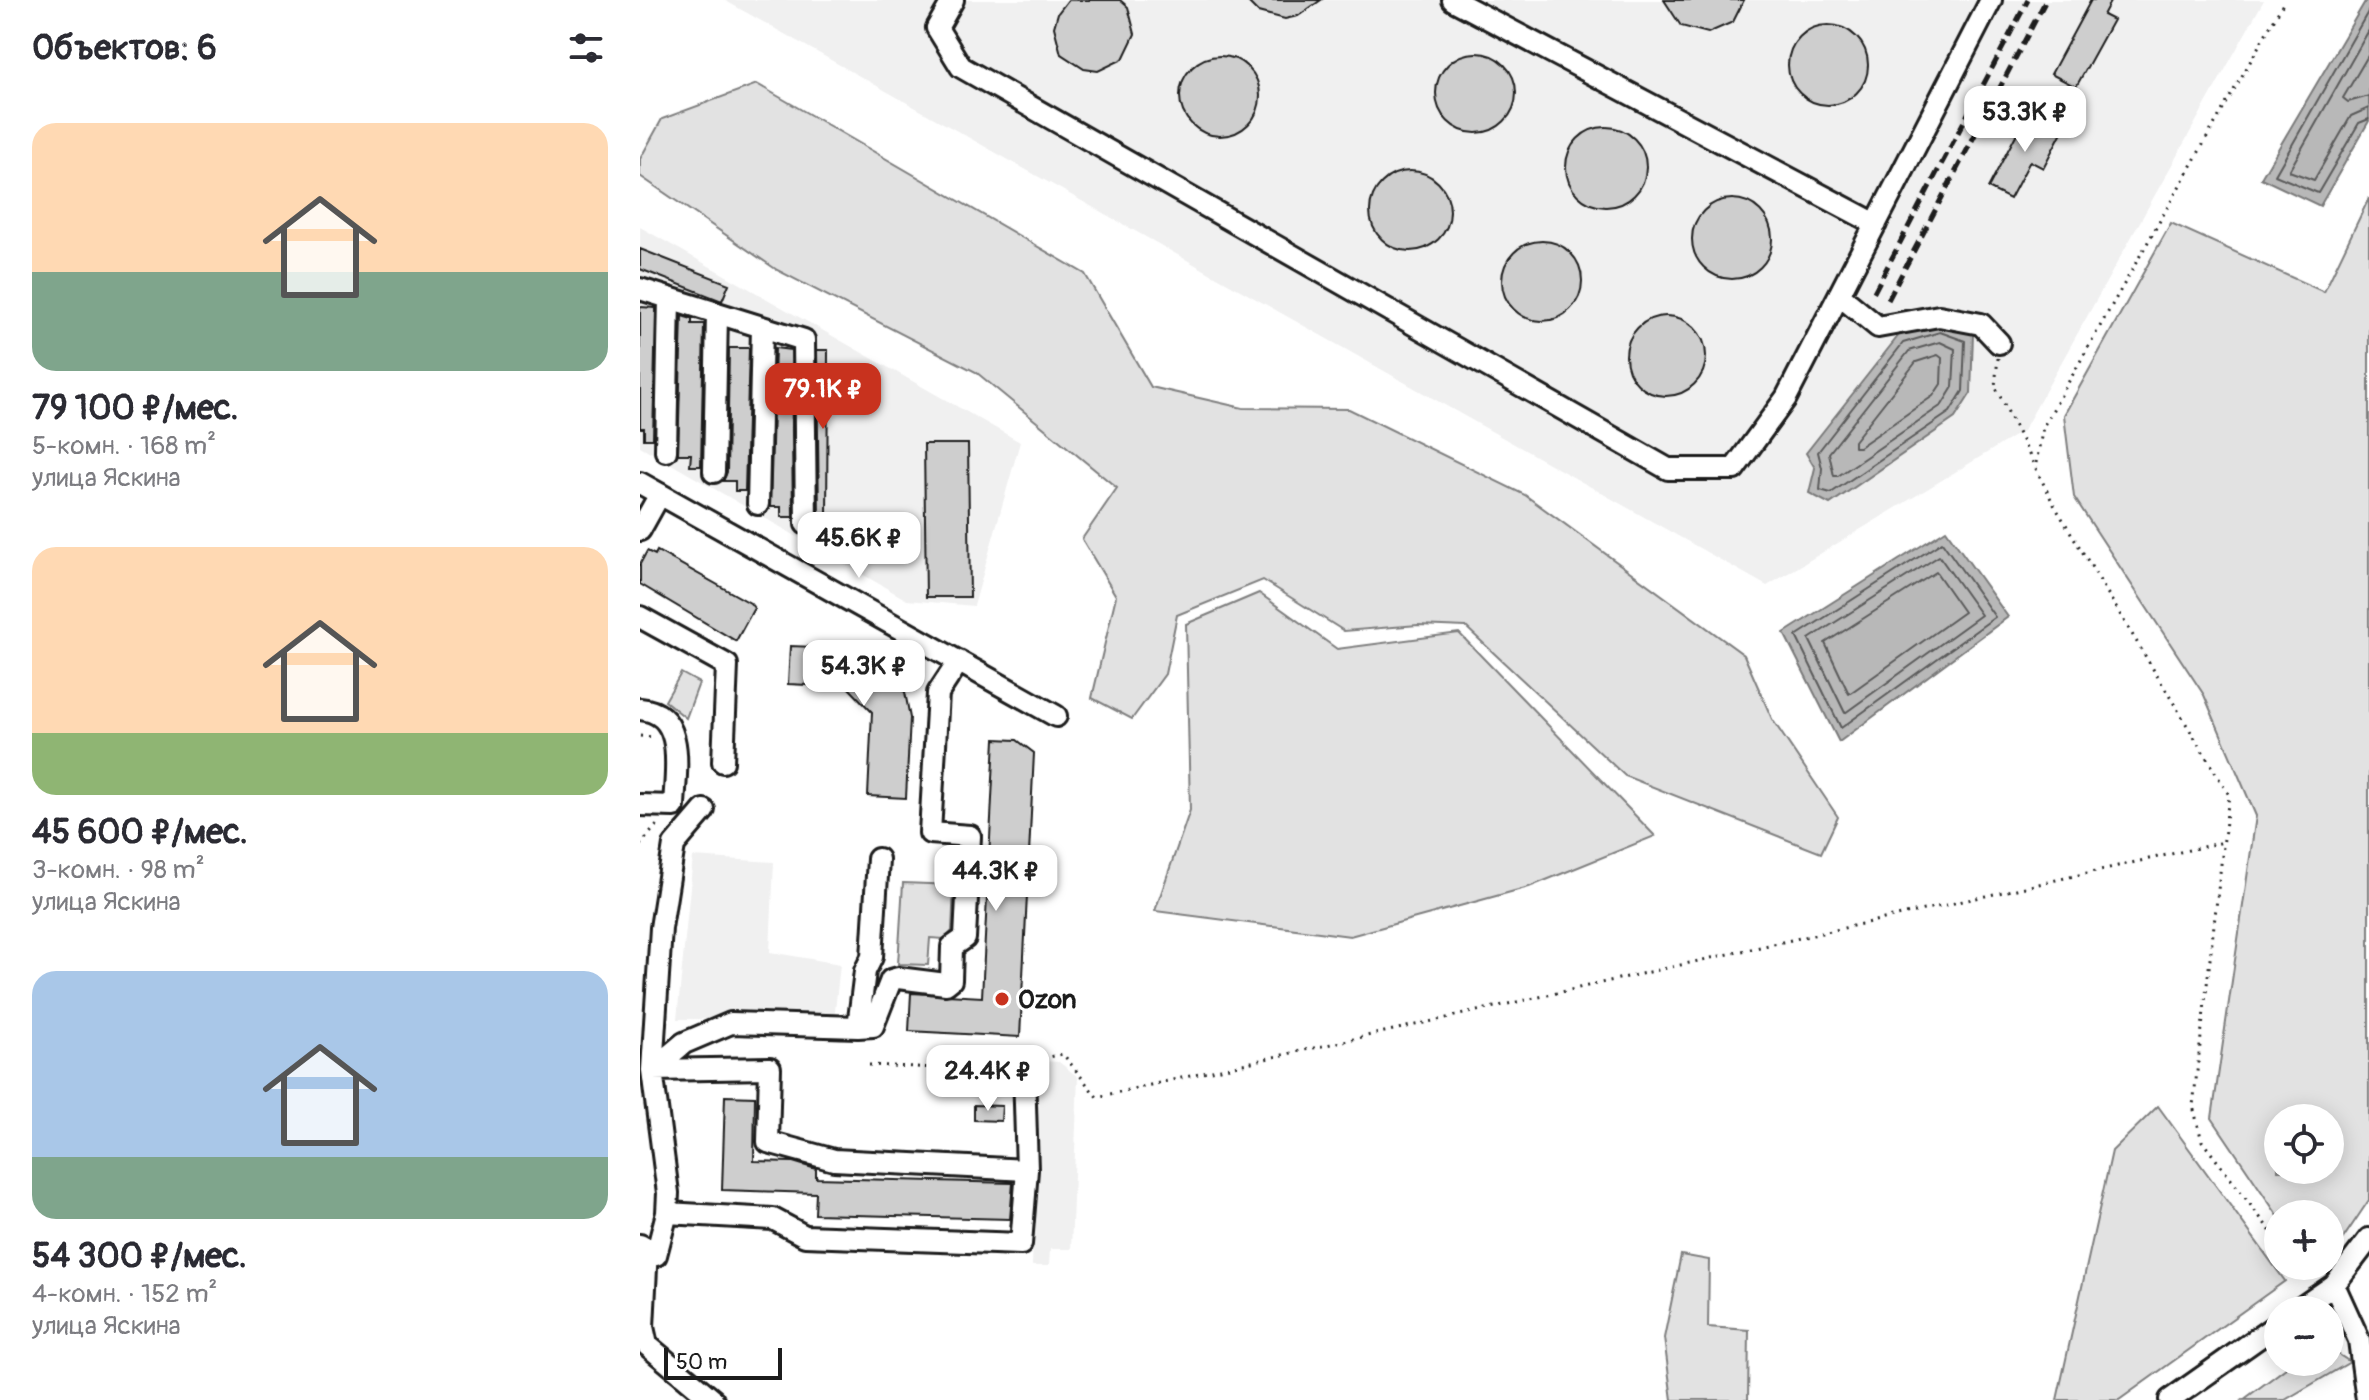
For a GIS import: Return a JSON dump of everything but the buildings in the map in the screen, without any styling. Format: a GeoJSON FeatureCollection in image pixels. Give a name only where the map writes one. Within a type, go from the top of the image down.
{"type":"FeatureCollection","features":[{"type":"Feature","properties":{"kind":"street"},"geometry":{"type":"LineString","coordinates":[[953,0],[937,28],[961,67],[1668,469],[1734,469],[1786,398],[1991,0]]}},
{"type":"Feature","properties":{"kind":"street"},"geometry":{"type":"LineString","coordinates":[[1453,0],[1876,224]]}},
{"type":"Feature","properties":{"kind":"street"},"geometry":{"type":"LineString","coordinates":[[640,289],[804,340],[806,524]]}},
{"type":"Feature","properties":{"kind":"street"},"geometry":{"type":"LineString","coordinates":[[1839,295],[1878,327],[1939,316],[1981,324],[1999,343]]}},
{"type":"Feature","properties":{"kind":"street"},"geometry":{"type":"LineString","coordinates":[[666,451],[669,298]]}},
{"type":"Feature","properties":{"kind":"street"},"geometry":{"type":"LineString","coordinates":[[714,472],[717,313]]}},
{"type":"Feature","properties":{"kind":"street"},"geometry":{"type":"LineString","coordinates":[[758,504],[762,327]]}},
{"type":"Feature","properties":{"kind":"street"},"geometry":{"type":"LineString","coordinates":[[640,483],[1056,716]]}},
{"type":"Feature","properties":{"kind":"street"},"geometry":{"type":"LineString","coordinates":[[640,530],[660,494]]}},
{"type":"Feature","properties":{"kind":"street"},"geometry":{"type":"LineString","coordinates":[[640,617],[727,665],[723,762]]}},
{"type":"Feature","properties":{"kind":"street"},"geometry":{"type":"LineString","coordinates":[[646,1064],[684,1043],[731,1023],[873,1026],[891,980],[898,978],[946,984],[951,980],[952,947],[965,938],[970,836],[930,833],[938,693],[959,661]]}},
{"type":"Feature","properties":{"kind":"street"},"geometry":{"type":"LineString","coordinates":[[640,709],[648,709],[667,723],[677,739],[674,806],[640,805]]}},
{"type":"Feature","properties":{"kind":"street"},"geometry":{"type":"LineString","coordinates":[[704,810],[674,845],[661,928],[646,1064],[668,1193],[667,1213],[648,1249],[642,1327],[647,1345],[713,1400]]}},
{"type":"Feature","properties":{"kind":"street"},"geometry":{"type":"LineString","coordinates":[[858,1027],[865,971],[872,957],[878,859]]}},
{"type":"Feature","properties":{"kind":"street"},"geometry":{"type":"LineString","coordinates":[[646,1064],[770,1068],[768,1142],[834,1160],[1027,1170]]}},
{"type":"Feature","properties":{"kind":"street"},"geometry":{"type":"LineString","coordinates":[[667,1213],[773,1219],[805,1236],[1021,1244],[1027,1170],[1024,1071]]}},
{"type":"Feature","properties":{"kind":"street"},"geometry":{"type":"LineString","coordinates":[[2318,1296],[2334,1285],[2369,1239]]}},
{"type":"Feature","properties":{"kind":"street"},"geometry":{"type":"LineString","coordinates":[[2334,1285],[2359,1340],[2367,1400]]}},
{"type":"Feature","properties":{"kind":"street"},"geometry":{"type":"LineString","coordinates":[[2170,1400],[2264,1334]]}},
{"type":"Feature","properties":{"kind":"path"},"geometry":{"type":"LineString","coordinates":[[2035,467],[2043,427],[2285,0]]}},
{"type":"Feature","properties":{"kind":"path"},"geometry":{"type":"LineString","coordinates":[[1999,343],[1995,386],[2053,503],[2229,795],[2193,1106],[2202,1141],[2264,1223]]}},
{"type":"Feature","properties":{"kind":"path"},"geometry":{"type":"LineString","coordinates":[[640,845],[674,806]]}},
{"type":"Feature","properties":{"kind":"path"},"geometry":{"type":"LineString","coordinates":[[869,1065],[1024,1071],[1039,1058],[1063,1054],[1097,1097],[2224,842]]}},
{"type":"Feature","properties":{"kind":"shaded area"},"geometry":{"type":"Polygon","coordinates":[[[724,0],[2264,0],[2023,431],[1767,586],[724,0]]]}},
{"type":"Feature","properties":{"kind":"shaded area"},"geometry":{"type":"Polygon","coordinates":[[[757,84],[1085,274],[1151,387],[1243,408],[1349,409],[1525,495],[1744,655],[1772,719],[1838,817],[1821,853],[1625,776],[1466,627],[1418,625],[1344,631],[1263,580],[1177,615],[1165,674],[1132,719],[1092,698],[1116,596],[1082,539],[1117,488],[976,372],[777,270],[640,176],[640,159],[662,119],[757,84]]]}},
{"type":"Feature","properties":{"kind":"shaded area"},"geometry":{"type":"Polygon","coordinates":[[[2369,198],[2369,1200],[2344,1237],[2344,1200],[2267,1200],[2212,1118],[2256,816],[2204,695],[2074,497],[2064,415],[2171,223],[2324,292],[2369,198]]]}},
{"type":"Feature","properties":{"kind":"shaded area"},"geometry":{"type":"Polygon","coordinates":[[[640,227],[1020,442],[974,606],[907,600],[640,446],[640,227]]]}},
{"type":"Feature","properties":{"kind":"shaded area"},"geometry":{"type":"Polygon","coordinates":[[[1259,593],[1337,649],[1459,633],[1655,836],[1529,887],[1350,936],[1155,911],[1190,810],[1186,624],[1259,593]]]}},
{"type":"Feature","properties":{"kind":"shaded area"},"geometry":{"type":"Polygon","coordinates":[[[681,673],[699,683],[686,718],[665,701],[681,673]]]}},
{"type":"Feature","properties":{"kind":"shaded area"},"geometry":{"type":"Polygon","coordinates":[[[693,857],[774,862],[770,952],[840,964],[834,1020],[677,1019],[693,857]]]}},
{"type":"Feature","properties":{"kind":"shaded area"},"geometry":{"type":"Polygon","coordinates":[[[903,883],[954,885],[952,931],[945,939],[930,938],[928,965],[898,964],[903,883]]]}},
{"type":"Feature","properties":{"kind":"shaded area"},"geometry":{"type":"Polygon","coordinates":[[[1039,1061],[1059,1062],[1078,1077],[1071,1249],[1050,1249],[1049,1266],[1032,1266],[1039,1061]]]}},
{"type":"Feature","properties":{"kind":"shaded area"},"geometry":{"type":"Polygon","coordinates":[[[2158,1106],[2264,1252],[2264,1280],[2285,1281],[2119,1400],[2057,1400],[2112,1151],[2158,1106]]]}},
{"type":"Feature","properties":{"kind":"shaded area"},"geometry":{"type":"Polygon","coordinates":[[[1681,1255],[1709,1260],[1708,1327],[1749,1330],[1748,1400],[1672,1400],[1664,1338],[1681,1255]]]}},
{"type":"Feature","properties":{"kind":"shaded area"},"geometry":{"type":"Polygon","coordinates":[[[2275,1376],[2326,1376],[2285,1400],[2243,1400],[2275,1376]]]}},
{"type":"Feature","properties":{"kind":"water"},"geometry":{"type":"Polygon","coordinates":[[[2366,0],[2369,0],[2369,121],[2320,206],[2261,178],[2366,0]]]}},
{"type":"Feature","properties":{"kind":"water"},"geometry":{"type":"Polygon","coordinates":[[[1940,323],[1973,333],[1971,393],[1955,418],[1830,504],[1809,493],[1815,468],[1806,453],[1899,335],[1940,323]]]}},
{"type":"Feature","properties":{"kind":"water"},"geometry":{"type":"Polygon","coordinates":[[[1946,530],[2008,617],[1839,742],[1784,633],[1946,530]]]}},
{"type":"Feature","properties":{"kind":"railway"},"geometry":{"type":"LineString","coordinates":[[1874,292],[2028,0]]}},
{"type":"Feature","properties":{"kind":"railway"},"geometry":{"type":"LineString","coordinates":[[1888,300],[2046,0]]}},
{"type":"Feature","properties":{"kind":"place","name":"Ozon"},"geometry":{"type":"Point","coordinates":[1002,999]}}]}
